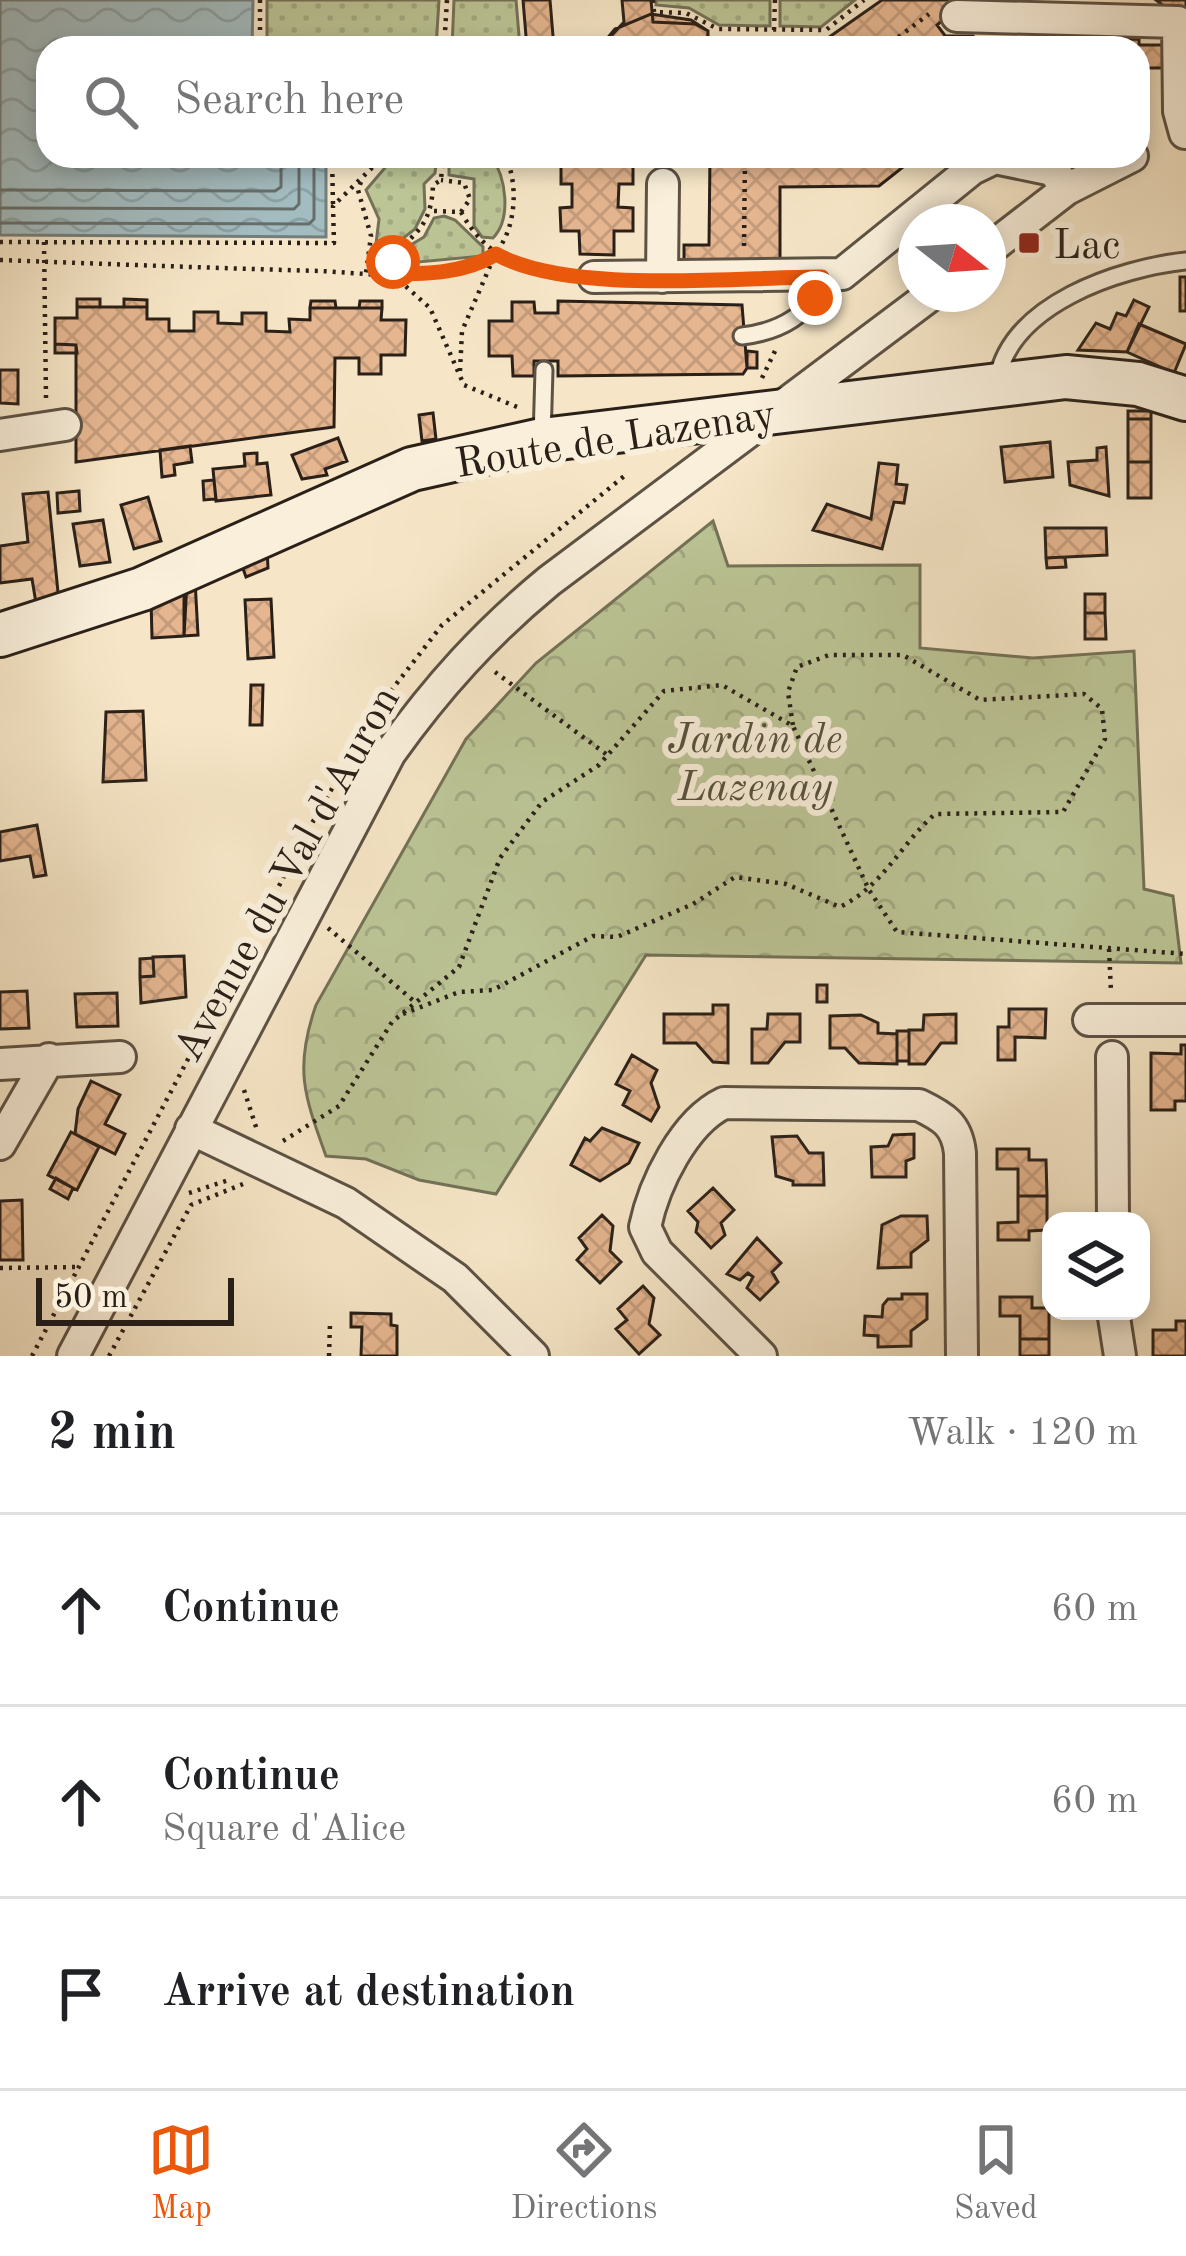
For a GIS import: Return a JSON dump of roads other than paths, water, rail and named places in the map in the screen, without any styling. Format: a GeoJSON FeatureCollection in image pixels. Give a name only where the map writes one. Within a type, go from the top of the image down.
{"type":"FeatureCollection","features":[{"type":"Feature","properties":{"kind":"street"},"geometry":{"type":"LineString","coordinates":[[957,16],[1053,30],[1178,22],[1179,111],[1185,133],[1150,148]]}},
{"type":"Feature","properties":{"kind":"street"},"geometry":{"type":"LineString","coordinates":[[595,277],[822,277],[854,267],[975,168]]}},
{"type":"Feature","properties":{"kind":"street"},"geometry":{"type":"LineString","coordinates":[[1006,230],[1058,172]]}},
{"type":"Feature","properties":{"kind":"street"},"geometry":{"type":"LineString","coordinates":[[662,277],[663,184]]}},
{"type":"Feature","properties":{"kind":"street","name":"Avenue du Val d'Auron"},"geometry":{"type":"LineString","coordinates":[[73,1356],[390,753],[437,686],[494,627],[762,404],[904,312]]}},
{"type":"Feature","properties":{"kind":"street","name":"Route de Lazenay"},"geometry":{"type":"LineString","coordinates":[[0,635],[142,589],[412,469],[542,434],[762,404],[996,384],[1105,380],[1186,399]]}},
{"type":"Feature","properties":{"kind":"street"},"geometry":{"type":"LineString","coordinates":[[0,435],[56,426]]}},
{"type":"Feature","properties":{"kind":"street"},"geometry":{"type":"LineString","coordinates":[[1089,1020],[1186,1020]]}},
{"type":"Feature","properties":{"kind":"street"},"geometry":{"type":"LineString","coordinates":[[0,1064],[120,1057]]}},
{"type":"Feature","properties":{"kind":"street"},"geometry":{"type":"LineString","coordinates":[[1112,1058],[1113,1212]]}},
{"type":"Feature","properties":{"kind":"street"},"geometry":{"type":"LineString","coordinates":[[0,1144],[49,1059]]}},
{"type":"Feature","properties":{"kind":"street"},"geometry":{"type":"LineString","coordinates":[[761,1356],[657,1252],[645,1227],[656,1189],[703,1113],[724,1103],[920,1105],[945,1118],[958,1134],[960,1153],[962,1356]]}},
{"type":"Feature","properties":{"kind":"street"},"geometry":{"type":"LineString","coordinates":[[191,1129],[346,1204],[455,1278],[533,1356]]}},
{"type":"Feature","properties":{"kind":"street"},"geometry":{"type":"LineString","coordinates":[[1114,1320],[1120,1356]]}},
{"type":"Feature","properties":{"kind":"lane"},"geometry":{"type":"LineString","coordinates":[[996,384],[1006,350],[1058,306],[1107,278],[1186,261]]}},
{"type":"Feature","properties":{"kind":"lane"},"geometry":{"type":"LineString","coordinates":[[742,336],[780,328],[815,298],[822,277]]}},
{"type":"Feature","properties":{"kind":"lane"},"geometry":{"type":"LineString","coordinates":[[542,434],[544,370]]}},
{"type":"Feature","properties":{"kind":"water"},"geometry":{"type":"Polygon","coordinates":[[[0,0],[253,0],[252,36],[36,36],[36,168],[326,168],[326,237],[0,235],[0,0]]]}},
{"type":"Feature","properties":{"kind":"place","name":"Lac"},"geometry":{"type":"Point","coordinates":[1029,243]}},
{"type":"Feature","properties":{"kind":"park label","name":"Jardin de Lazenay"},"geometry":{"type":"Point","coordinates":[755,761]}}]}
